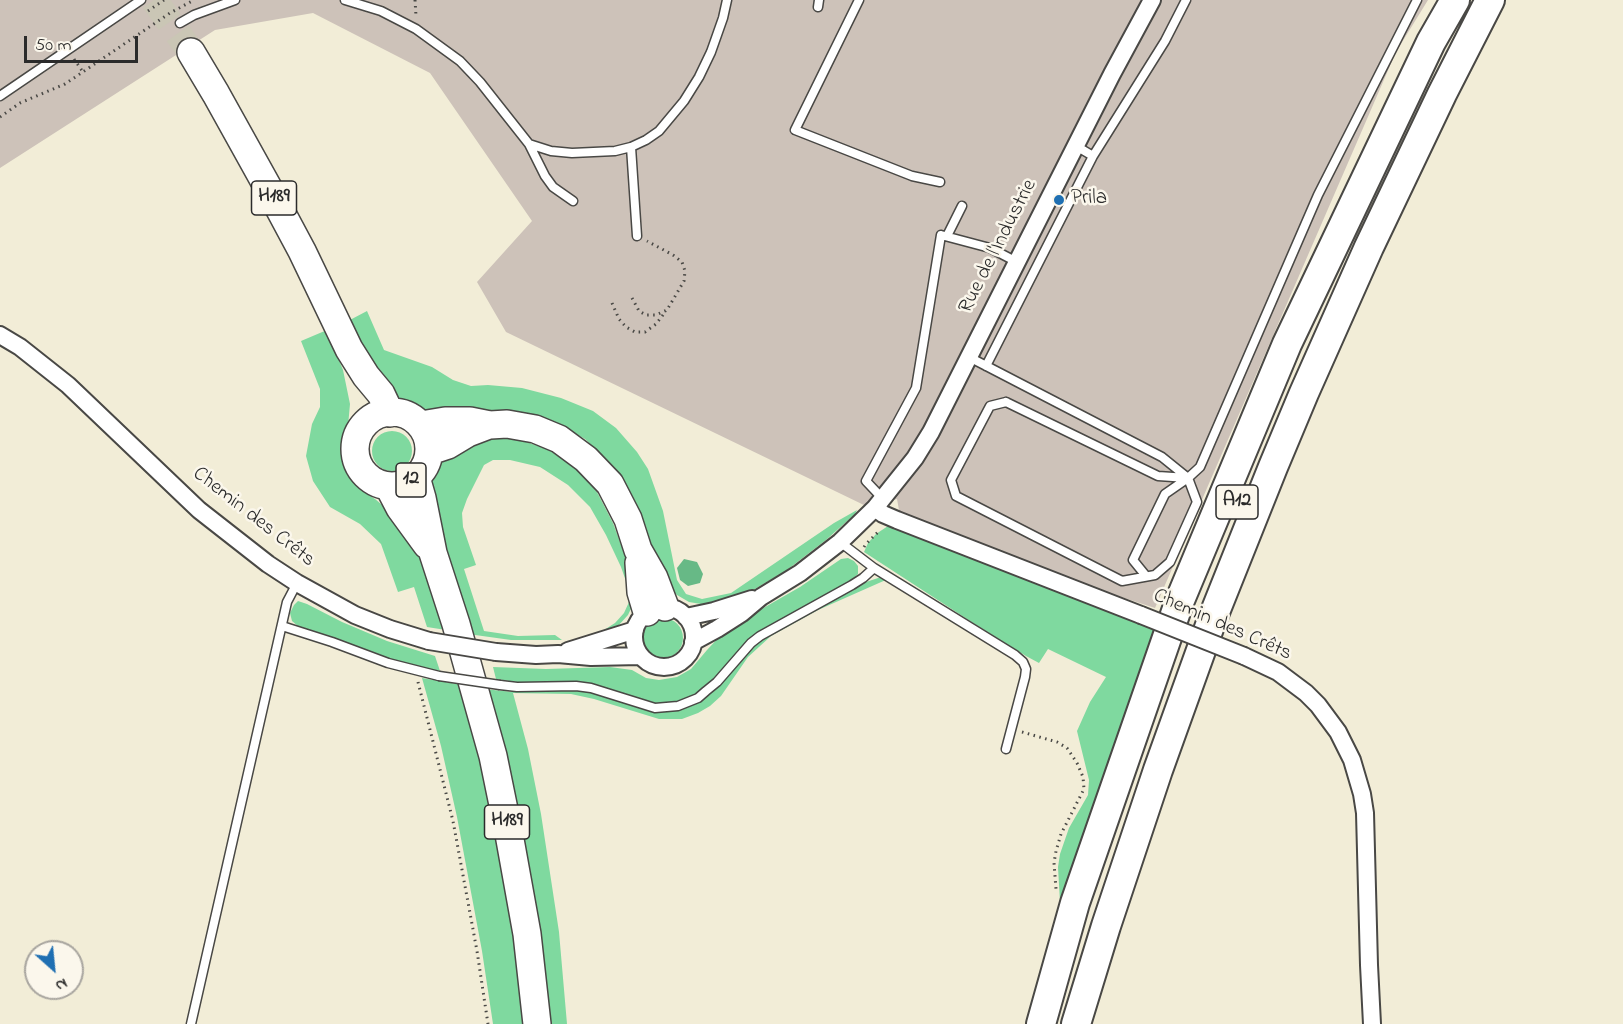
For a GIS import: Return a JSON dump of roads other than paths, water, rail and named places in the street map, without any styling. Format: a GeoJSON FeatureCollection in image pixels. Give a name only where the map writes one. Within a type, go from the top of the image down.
{"type":"FeatureCollection","features":[{"type":"Feature","properties":{"kind":"highway"},"geometry":{"type":"LineString","coordinates":[[1041,1024],[1075,903],[1180,600],[1287,344],[1431,42],[1455,0]]}},
{"type":"Feature","properties":{"kind":"highway","name":"A12"},"geometry":{"type":"LineString","coordinates":[[1056,1024],[1091,905],[1206,576],[1299,353],[1433,67],[1468,0]]}},
{"type":"Feature","properties":{"kind":"highway","name":"A12"},"geometry":{"type":"LineString","coordinates":[[1076,1024],[1158,770],[1213,617],[1260,499],[1308,382],[1368,247],[1490,0]]}},
{"type":"Feature","properties":{"kind":"highway","name":"H189"},"geometry":{"type":"LineString","coordinates":[[191,52],[271,193],[350,349],[359,404],[378,418]]}},
{"type":"Feature","properties":{"kind":"highway"},"geometry":{"type":"LineString","coordinates":[[378,418],[398,413],[421,425],[445,421],[470,421],[490,425],[507,424],[535,429],[559,439],[586,459],[610,484],[628,519],[638,550],[641,592],[658,616]]}},
{"type":"Feature","properties":{"kind":"highway","name":"12"},"geometry":{"type":"LineString","coordinates":[[378,418],[358,431],[354,439],[354,452],[358,466],[365,477],[377,484],[389,486],[400,485],[416,477],[424,469],[430,451],[421,425]]}},
{"type":"Feature","properties":{"kind":"highway"},"geometry":{"type":"LineString","coordinates":[[430,451],[490,425]]}},
{"type":"Feature","properties":{"kind":"highway","name":"12"},"geometry":{"type":"LineString","coordinates":[[416,477],[433,553]]}},
{"type":"Feature","properties":{"kind":"highway","name":"12"},"geometry":{"type":"LineString","coordinates":[[389,486],[400,508],[433,553]]}},
{"type":"Feature","properties":{"kind":"highway","name":"H189"},"geometry":{"type":"LineString","coordinates":[[433,553],[456,624],[493,756],[527,934],[537,1024]]}},
{"type":"Feature","properties":{"kind":"street","name":"Rue de l'Industrie"},"geometry":{"type":"LineString","coordinates":[[879,503],[924,444],[1152,0]]}},
{"type":"Feature","properties":{"kind":"street","name":"Chemin des Crêts"},"geometry":{"type":"LineString","coordinates":[[0,335],[20,347],[68,385],[199,510],[268,564],[355,615],[390,629],[429,640],[496,652],[591,657],[641,656],[656,665],[672,665],[688,655],[693,642],[742,613],[761,597],[800,573],[840,542],[879,503],[883,514],[897,520],[1244,656],[1278,672],[1318,705],[1338,732],[1357,776],[1365,813],[1372,1024]]}},
{"type":"Feature","properties":{"kind":"street","name":"Chemin des Crêts"},"geometry":{"type":"LineString","coordinates":[[558,654],[658,616],[714,611],[761,597]]}},
{"type":"Feature","properties":{"kind":"street"},"geometry":{"type":"LineString","coordinates":[[641,656],[635,644],[658,616],[693,628],[693,642]]}},
{"type":"Feature","properties":{"kind":"lane"},"geometry":{"type":"LineString","coordinates":[[180,23],[194,15],[235,0]]}},
{"type":"Feature","properties":{"kind":"lane"},"geometry":{"type":"LineString","coordinates":[[345,0],[381,11],[416,29],[460,61],[480,82],[529,144],[553,187],[573,201]]}},
{"type":"Feature","properties":{"kind":"lane"},"geometry":{"type":"LineString","coordinates":[[529,144],[551,151],[572,153],[615,151],[632,147],[646,140],[659,130],[684,101],[699,76],[711,52],[727,0]]}},
{"type":"Feature","properties":{"kind":"lane"},"geometry":{"type":"LineString","coordinates":[[859,0],[795,130],[912,176],[940,182]]}},
{"type":"Feature","properties":{"kind":"lane"},"geometry":{"type":"LineString","coordinates":[[986,366],[1094,156],[1165,41],[1186,0]]}},
{"type":"Feature","properties":{"kind":"lane"},"geometry":{"type":"LineString","coordinates":[[1146,576],[1133,560],[1165,494],[1200,467],[1318,195],[1417,0]]}},
{"type":"Feature","properties":{"kind":"lane"},"geometry":{"type":"LineString","coordinates":[[0,96],[134,2]]}},
{"type":"Feature","properties":{"kind":"lane"},"geometry":{"type":"LineString","coordinates":[[1076,146],[1094,156]]}},
{"type":"Feature","properties":{"kind":"lane"},"geometry":{"type":"LineString","coordinates":[[632,147],[637,236]]}},
{"type":"Feature","properties":{"kind":"lane"},"geometry":{"type":"LineString","coordinates":[[947,236],[962,206]]}},
{"type":"Feature","properties":{"kind":"lane"},"geometry":{"type":"LineString","coordinates":[[879,503],[866,482],[916,388],[941,235],[990,248],[1017,262]]}},
{"type":"Feature","properties":{"kind":"lane"},"geometry":{"type":"LineString","coordinates":[[969,357],[1162,457],[1188,478],[1197,502],[1170,562],[1155,575],[1122,581],[956,496],[951,480],[990,406],[1006,402],[1158,476],[1188,478]]}},
{"type":"Feature","properties":{"kind":"lane"},"geometry":{"type":"LineString","coordinates":[[840,542],[874,568],[1023,662],[1026,669],[1025,677],[1006,750]]}},
{"type":"Feature","properties":{"kind":"lane"},"geometry":{"type":"LineString","coordinates":[[282,626],[388,663],[439,676],[517,687],[576,686],[598,690],[655,708],[678,706],[698,698],[717,682],[760,636],[852,585],[874,568]]}},
{"type":"Feature","properties":{"kind":"lane"},"geometry":{"type":"LineString","coordinates":[[191,1024],[287,602],[297,583]]}},
{"type":"Feature","properties":{"kind":"tunnel"},"geometry":{"type":"LineString","coordinates":[[154,0],[191,52]]}},
{"type":"Feature","properties":{"kind":"place","name":"Prila"},"geometry":{"type":"Point","coordinates":[1059,200]}}]}
